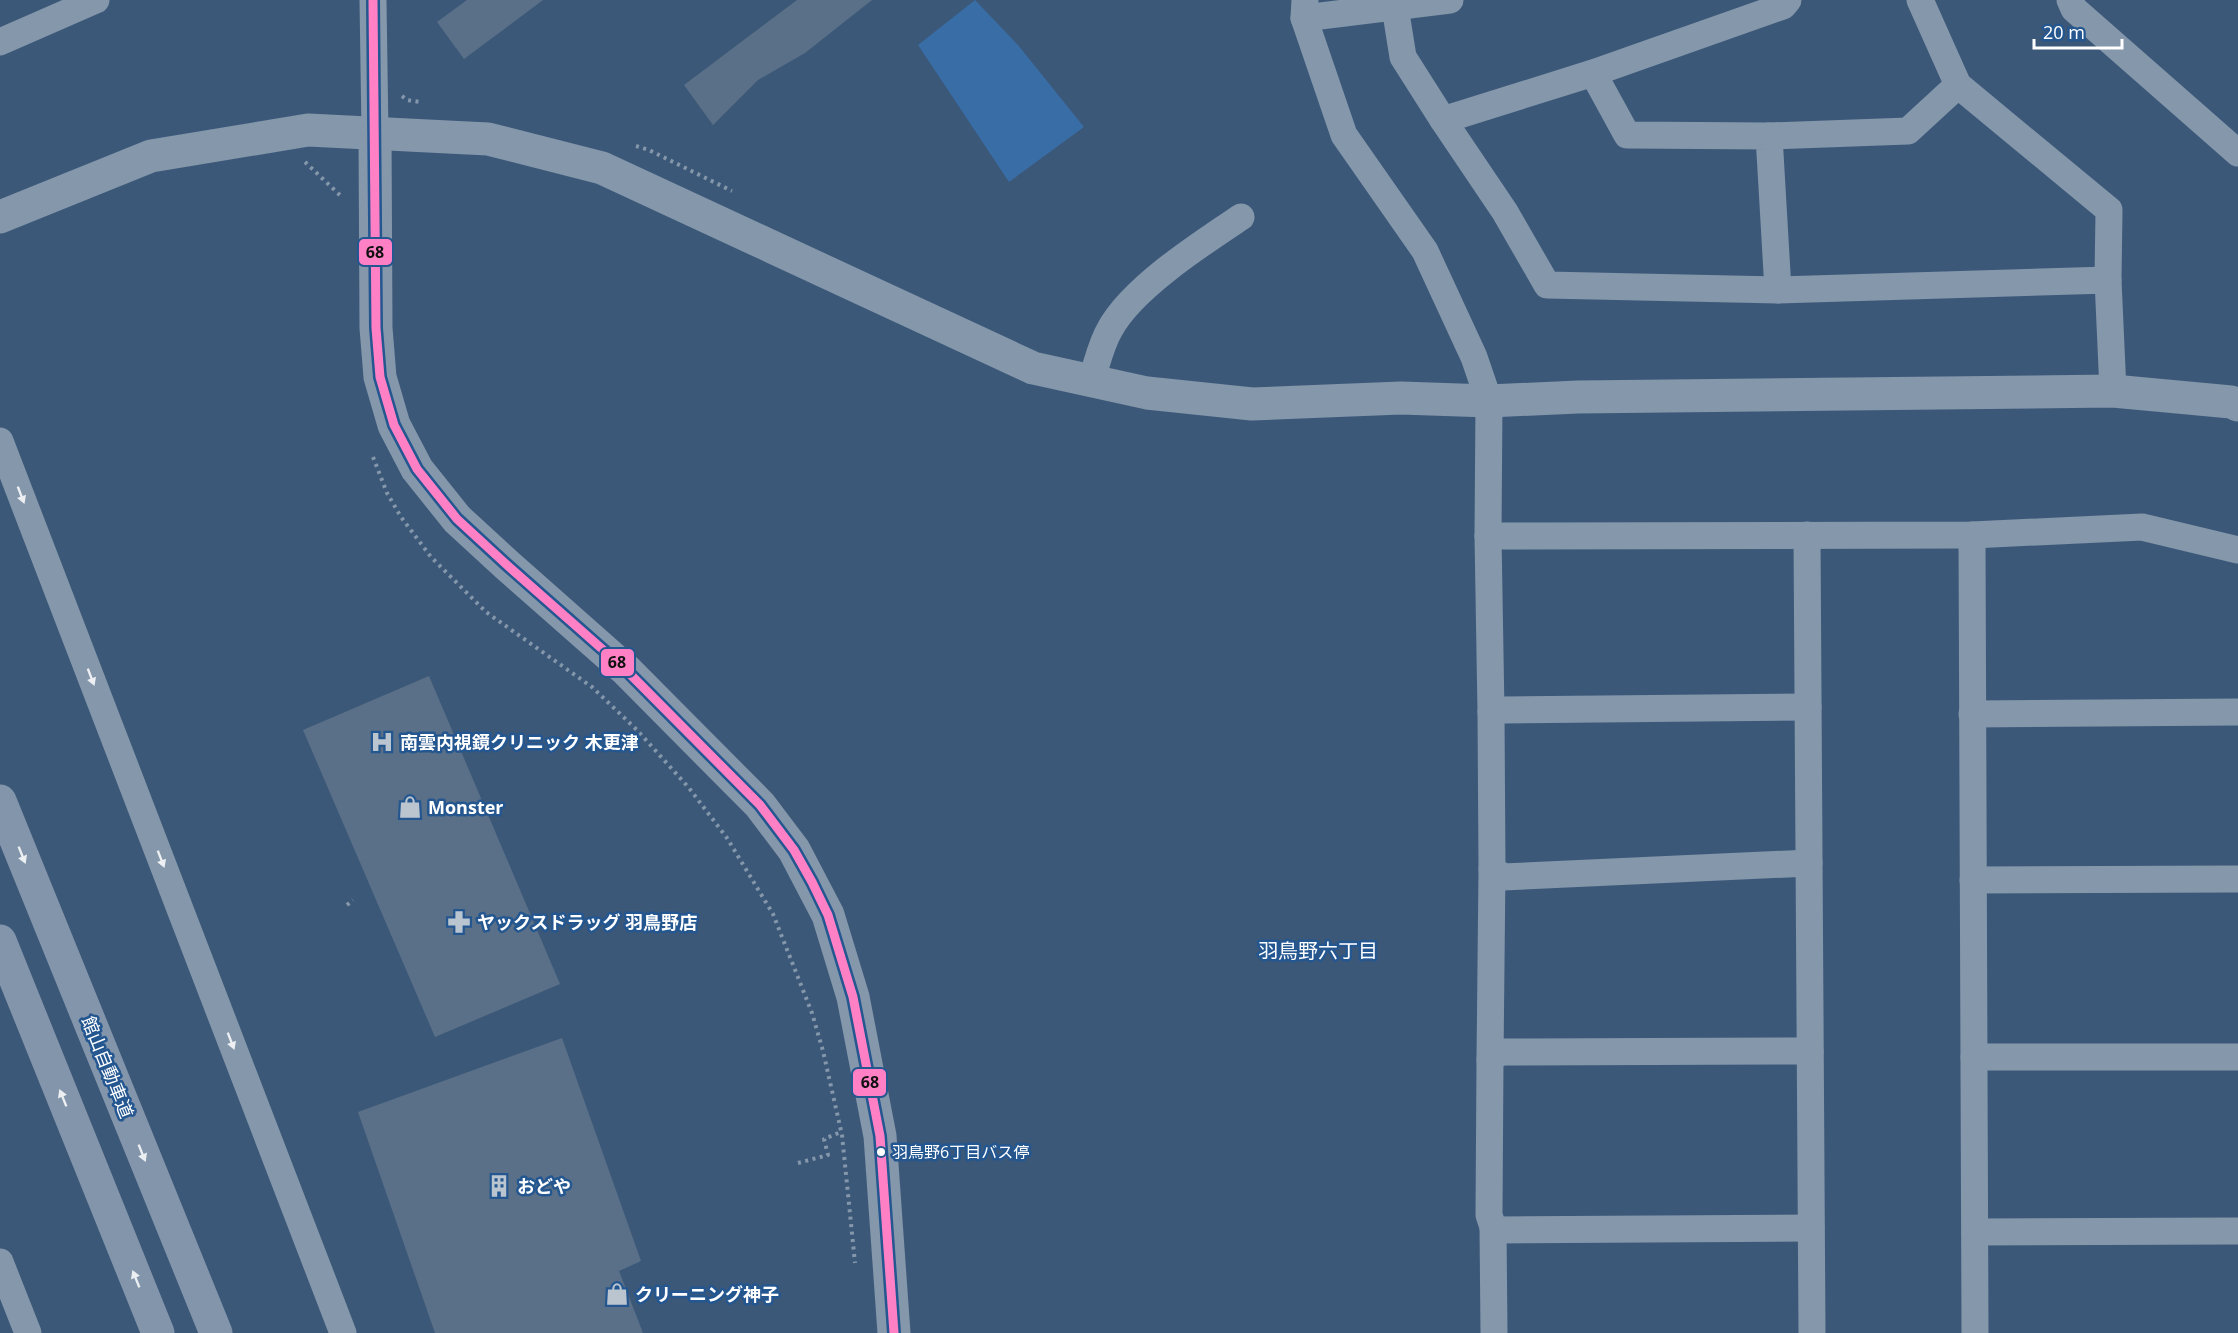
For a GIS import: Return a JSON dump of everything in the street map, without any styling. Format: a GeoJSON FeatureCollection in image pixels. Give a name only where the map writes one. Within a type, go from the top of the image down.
{"type":"FeatureCollection","features":[{"type":"Feature","properties":{"kind":"highway","name":"館山自動車道"},"geometry":{"type":"LineString","coordinates":[[0,801],[216,1333]]}},
{"type":"Feature","properties":{"kind":"highway"},"geometry":{"type":"LineString","coordinates":[[0,940],[158,1333]]}},
{"type":"Feature","properties":{"kind":"street"},"geometry":{"type":"LineString","coordinates":[[0,42],[96,0]]}},
{"type":"Feature","properties":{"kind":"street"},"geometry":{"type":"LineString","coordinates":[[373,0],[376,328],[380,377],[394,425],[417,469],[457,519],[626,670],[760,805],[794,850],[828,915],[853,997],[879,1136],[894,1333]]}},
{"type":"Feature","properties":{"kind":"street"},"geometry":{"type":"LineString","coordinates":[[1450,0],[1395,7],[1305,9],[1344,135],[1425,251],[1474,357],[1489,401],[1488,536],[1492,869],[1489,1215],[1492,1227],[1494,1333]]}},
{"type":"Feature","properties":{"kind":"street"},"geometry":{"type":"LineString","coordinates":[[1443,120],[1593,73],[1783,6],[1788,0]]}},
{"type":"Feature","properties":{"kind":"street"},"geometry":{"type":"LineString","coordinates":[[1920,0],[1958,85],[2109,210],[2113,391]]}},
{"type":"Feature","properties":{"kind":"street"},"geometry":{"type":"LineString","coordinates":[[2070,0],[2074,9],[2238,153]]}},
{"type":"Feature","properties":{"kind":"street"},"geometry":{"type":"LineString","coordinates":[[1395,7],[1403,57],[1505,212],[1547,285],[1779,290],[2109,280]]}},
{"type":"Feature","properties":{"kind":"street"},"geometry":{"type":"LineString","coordinates":[[1593,73],[1627,135],[1769,136],[1908,131],[1958,85]]}},
{"type":"Feature","properties":{"kind":"street"},"geometry":{"type":"LineString","coordinates":[[0,216],[151,156],[308,130],[488,139],[602,168],[1033,368],[1147,393],[1252,404],[1401,398],[1489,401],[1578,397],[2113,391],[2231,402],[2238,405]]}},
{"type":"Feature","properties":{"kind":"street"},"geometry":{"type":"LineString","coordinates":[[1769,136],[1779,290]]}},
{"type":"Feature","properties":{"kind":"street"},"geometry":{"type":"LineString","coordinates":[[1091,381],[1110,328],[1137,294],[1194,249],[1241,217]]}},
{"type":"Feature","properties":{"kind":"street"},"geometry":{"type":"LineString","coordinates":[[0,441],[343,1333]]}},
{"type":"Feature","properties":{"kind":"street"},"geometry":{"type":"LineString","coordinates":[[1488,536],[1972,535],[2142,527],[2238,550]]}},
{"type":"Feature","properties":{"kind":"street"},"geometry":{"type":"LineString","coordinates":[[1807,535],[1812,1333]]}},
{"type":"Feature","properties":{"kind":"street"},"geometry":{"type":"LineString","coordinates":[[1972,535],[1975,1333]]}},
{"type":"Feature","properties":{"kind":"street"},"geometry":{"type":"LineString","coordinates":[[1491,712],[1503,710],[1808,707]]}},
{"type":"Feature","properties":{"kind":"street"},"geometry":{"type":"LineString","coordinates":[[1972,714],[2238,712]]}},
{"type":"Feature","properties":{"kind":"street"},"geometry":{"type":"LineString","coordinates":[[1492,869],[1503,877],[1809,863]]}},
{"type":"Feature","properties":{"kind":"street"},"geometry":{"type":"LineString","coordinates":[[1973,880],[2238,879]]}},
{"type":"Feature","properties":{"kind":"street"},"geometry":{"type":"LineString","coordinates":[[1490,1060],[1500,1052],[1810,1051]]}},
{"type":"Feature","properties":{"kind":"street"},"geometry":{"type":"LineString","coordinates":[[1974,1057],[2238,1057]]}},
{"type":"Feature","properties":{"kind":"street"},"geometry":{"type":"LineString","coordinates":[[1492,1227],[1499,1230],[1811,1228]]}},
{"type":"Feature","properties":{"kind":"street"},"geometry":{"type":"LineString","coordinates":[[1975,1232],[2238,1231]]}},
{"type":"Feature","properties":{"kind":"street"},"geometry":{"type":"LineString","coordinates":[[0,1262],[28,1333]]}},
{"type":"Feature","properties":{"kind":"path"},"geometry":{"type":"LineString","coordinates":[[347,905],[353,900]]}},
{"type":"Feature","properties":{"kind":"path"},"geometry":{"type":"LineString","coordinates":[[773,914],[812,1013],[841,1132],[855,1264]]}},
{"type":"Feature","properties":{"kind":"path"},"geometry":{"type":"LineString","coordinates":[[798,1163],[828,1155],[824,1139],[841,1132]]}},
{"type":"Feature","properties":{"kind":"shaded area"},"geometry":{"type":"Polygon","coordinates":[[[975,0],[1018,45],[1084,127],[1009,182],[918,45],[975,0]]]}},
{"type":"Feature","properties":{"kind":"building"},"geometry":{"type":"Polygon","coordinates":[[[467,0],[543,0],[464,59],[437,22],[467,0]]]}},
{"type":"Feature","properties":{"kind":"building"},"geometry":{"type":"Polygon","coordinates":[[[797,0],[872,0],[805,53],[758,80],[713,125],[684,85],[797,0]]]}},
{"type":"Feature","properties":{"kind":"building"},"geometry":{"type":"Polygon","coordinates":[[[429,676],[560,984],[435,1037],[303,730],[429,676]]]}},
{"type":"Feature","properties":{"kind":"building","name":"おどや"},"geometry":{"type":"Polygon","coordinates":[[[562,1038],[641,1261],[619,1271],[643,1333],[435,1333],[358,1112],[562,1038]]]}},
{"type":"Feature","properties":{"kind":"transit line","name":"68"},"geometry":{"type":"LineString","coordinates":[[373,0],[376,328],[380,377],[394,425],[417,469],[457,519],[626,670],[760,805],[794,850],[812,882],[828,915],[853,997],[880,1136],[894,1333]]}},
{"type":"Feature","properties":{"kind":"place","name":"南雲内視鏡クリニック 木更津"},"geometry":{"type":"Point","coordinates":[382,742]}},
{"type":"Feature","properties":{"kind":"place","name":"Monster"},"geometry":{"type":"Point","coordinates":[410,807]}},
{"type":"Feature","properties":{"kind":"place","name":"ヤックスドラッグ 羽鳥野店"},"geometry":{"type":"Point","coordinates":[459,922]}},
{"type":"Feature","properties":{"kind":"place","name":"羽鳥野6丁目バス停"},"geometry":{"type":"Point","coordinates":[881,1152]}},
{"type":"Feature","properties":{"kind":"place","name":"おどや"},"geometry":{"type":"Point","coordinates":[499,1186]}},
{"type":"Feature","properties":{"kind":"place","name":"クリーニング神子"},"geometry":{"type":"Point","coordinates":[617,1294]}},
{"type":"Feature","properties":{"kind":"district","name":"羽鳥野六丁目"},"geometry":{"type":"Point","coordinates":[1318,950]}}]}
